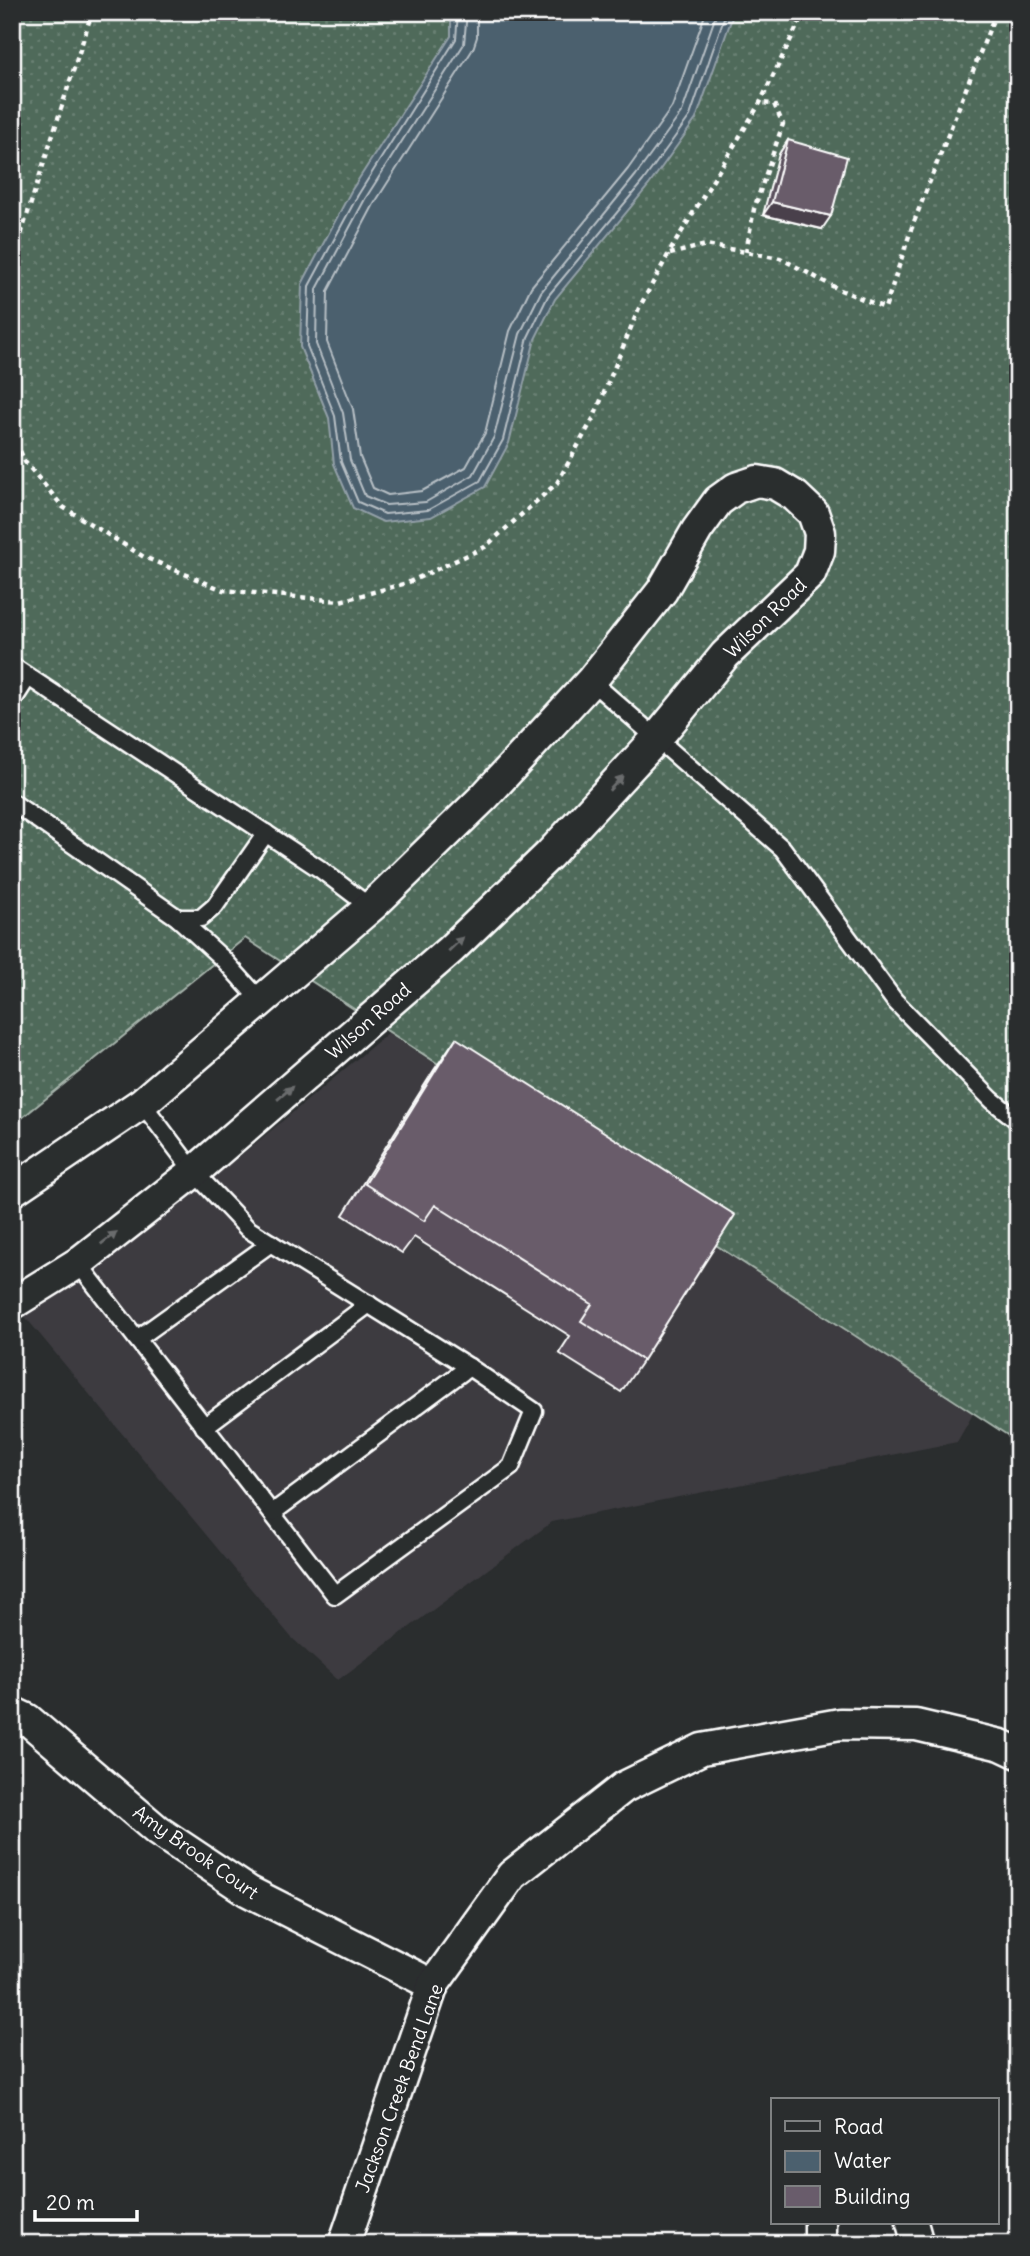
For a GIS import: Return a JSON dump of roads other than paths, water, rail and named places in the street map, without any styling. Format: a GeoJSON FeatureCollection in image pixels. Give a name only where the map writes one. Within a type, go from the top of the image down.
{"type":"FeatureCollection","features":[{"type":"Feature","properties":{"kind":"street","name":"Wilson Road"},"geometry":{"type":"LineString","coordinates":[[12,1191],[142,1103],[370,907],[484,797],[591,681],[662,591],[697,530],[718,501],[736,488],[757,481],[775,484],[795,495],[813,513],[820,533],[819,551],[810,574],[725,655],[657,738],[549,855],[450,950],[194,1172],[78,1263],[12,1304]]}},
{"type":"Feature","properties":{"kind":"street","name":"Amy Brook Court"},"geometry":{"type":"LineString","coordinates":[[12,1712],[27,1718],[158,1831],[248,1891],[433,1984]]}},
{"type":"Feature","properties":{"kind":"street","name":"Jackson Creek Bend Lane"},"geometry":{"type":"LineString","coordinates":[[344,2244],[433,1984],[512,1875],[624,1787],[702,1749],[840,1724],[916,1725],[1001,1745],[1018,1753]]}},
{"type":"Feature","properties":{"kind":"street"},"geometry":{"type":"LineString","coordinates":[[820,2224],[820,2244]]}},
{"type":"Feature","properties":{"kind":"street"},"geometry":{"type":"LineString","coordinates":[[912,2224],[918,2244]]}},
{"type":"Feature","properties":{"kind":"lane"},"geometry":{"type":"LineString","coordinates":[[12,666],[266,832],[370,907]]}},
{"type":"Feature","properties":{"kind":"lane"},"geometry":{"type":"LineString","coordinates":[[12,702],[28,677]]}},
{"type":"Feature","properties":{"kind":"lane"},"geometry":{"type":"LineString","coordinates":[[591,681],[783,849],[894,1000],[992,1100],[1018,1121]]}},
{"type":"Feature","properties":{"kind":"lane"},"geometry":{"type":"LineString","coordinates":[[12,802],[178,918],[224,960],[261,1001]]}},
{"type":"Feature","properties":{"kind":"lane"},"geometry":{"type":"LineString","coordinates":[[178,918],[201,918],[215,906],[266,832]]}},
{"type":"Feature","properties":{"kind":"lane"},"geometry":{"type":"LineString","coordinates":[[78,1263],[335,1595],[510,1467],[534,1411],[470,1367],[248,1229],[194,1172],[142,1103]]}},
{"type":"Feature","properties":{"kind":"lane"},"geometry":{"type":"LineString","coordinates":[[137,1339],[271,1243]]}},
{"type":"Feature","properties":{"kind":"lane"},"geometry":{"type":"LineString","coordinates":[[204,1427],[369,1304]]}},
{"type":"Feature","properties":{"kind":"lane"},"geometry":{"type":"LineString","coordinates":[[272,1513],[470,1367]]}},
{"type":"Feature","properties":{"kind":"water"},"geometry":{"type":"Polygon","coordinates":[[[451,12],[734,12],[696,119],[649,185],[555,299],[535,339],[509,443],[485,487],[431,517],[383,522],[353,508],[334,464],[329,418],[300,347],[302,284],[351,191],[451,36],[451,12]]]}}]}
